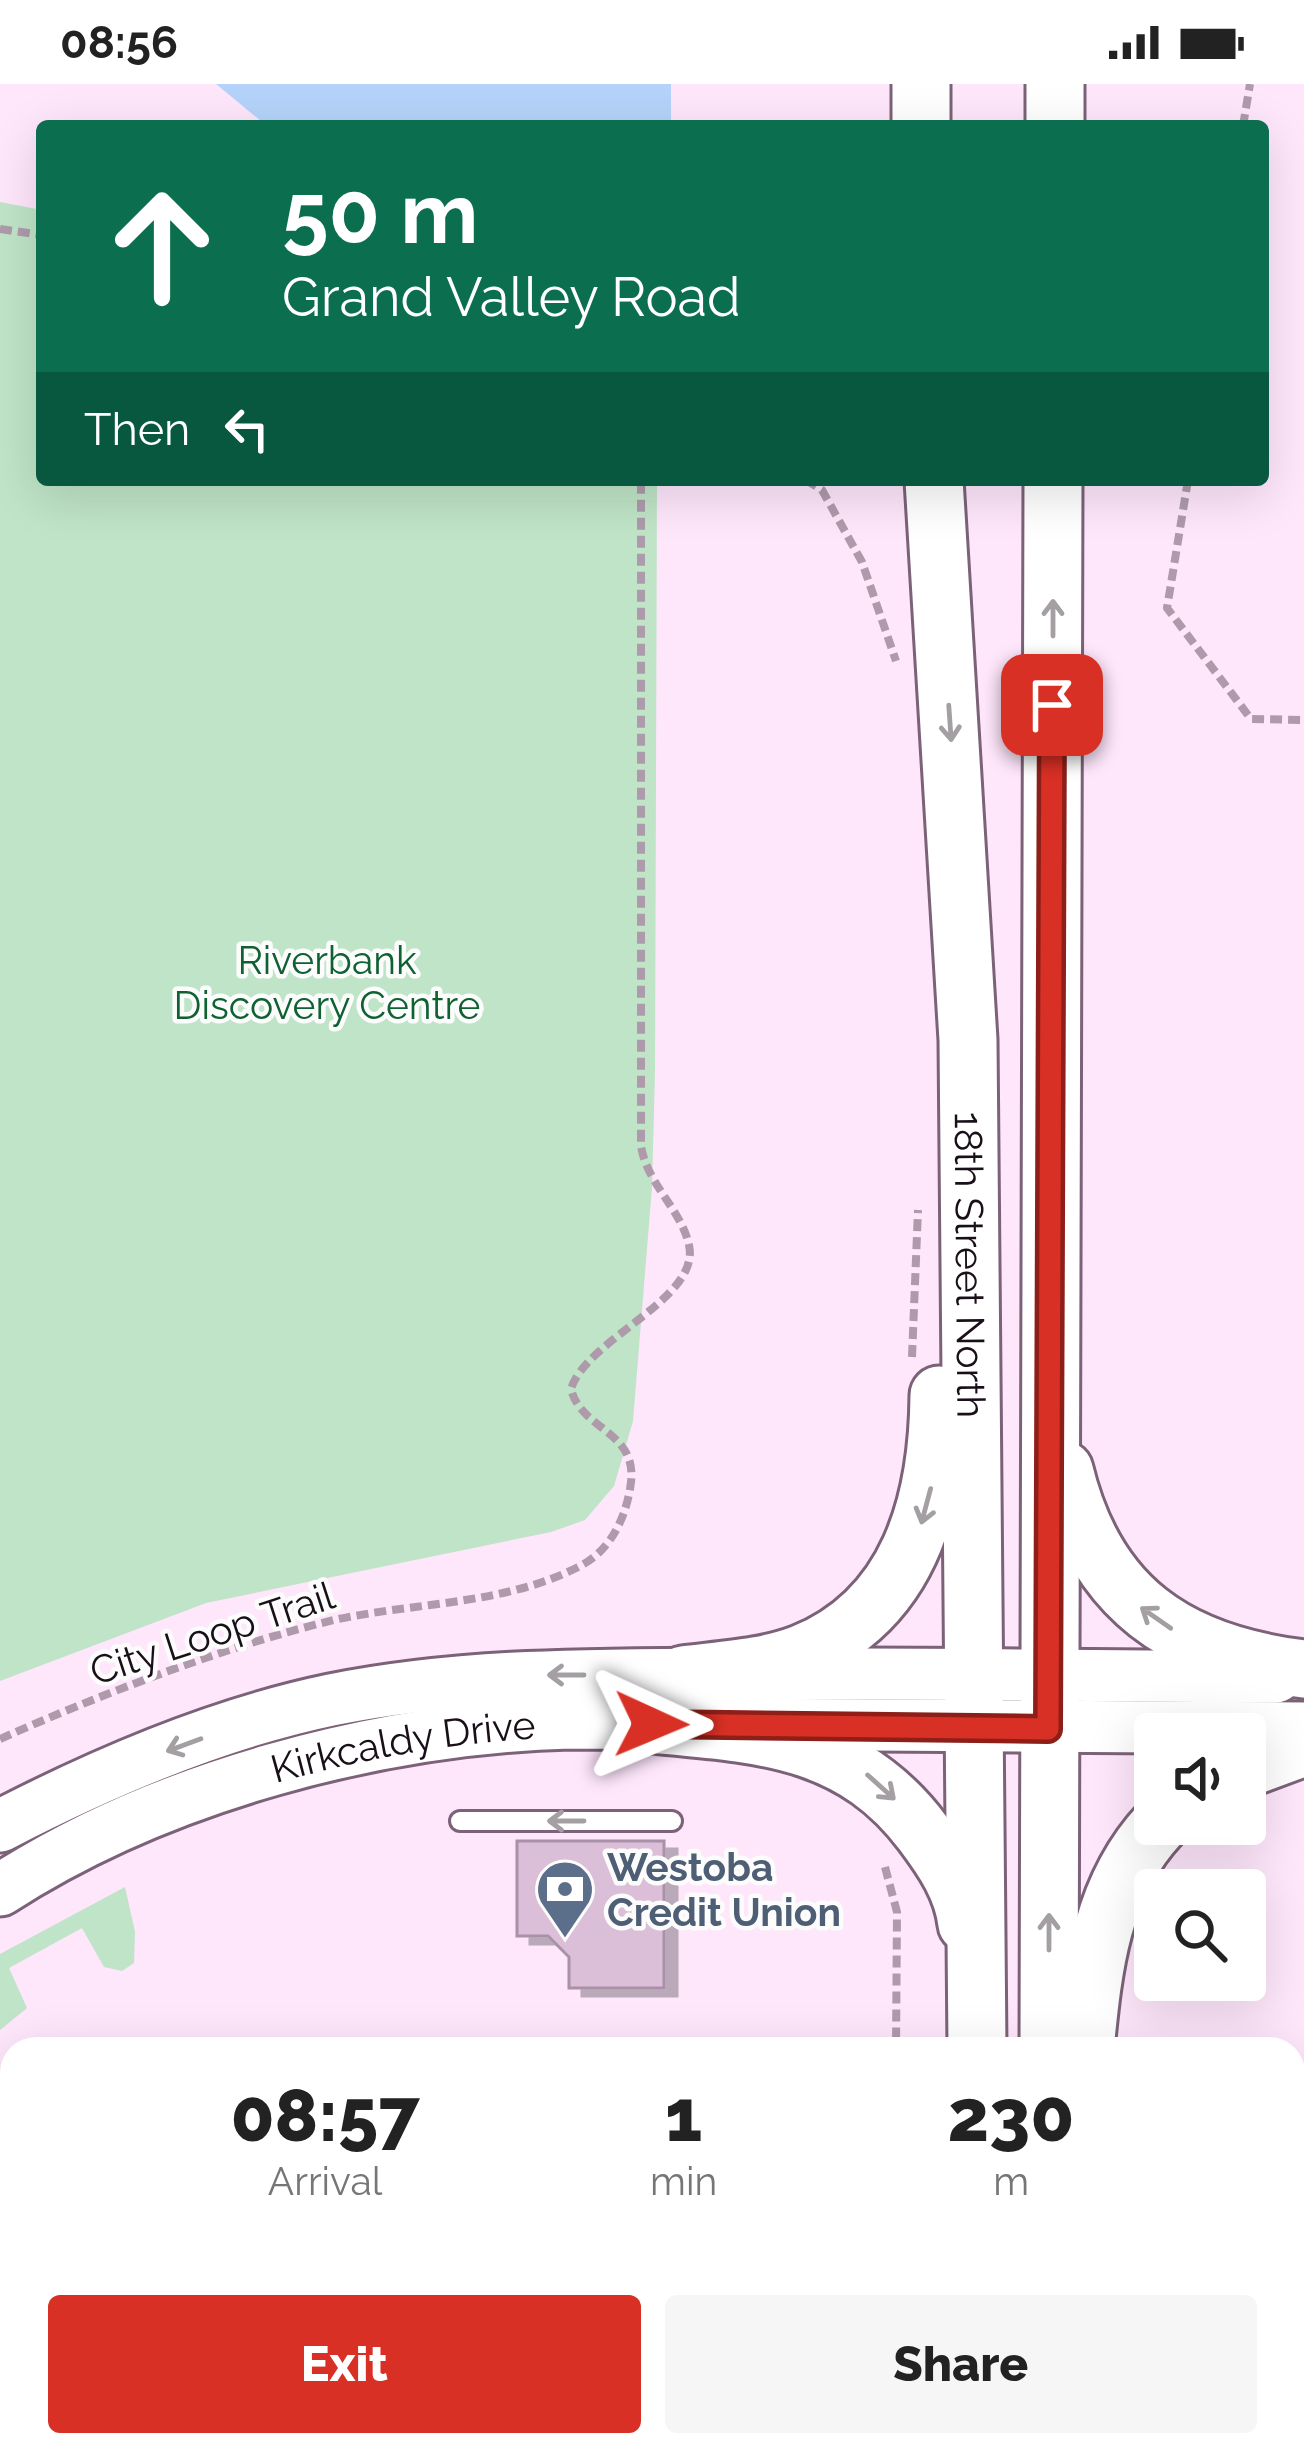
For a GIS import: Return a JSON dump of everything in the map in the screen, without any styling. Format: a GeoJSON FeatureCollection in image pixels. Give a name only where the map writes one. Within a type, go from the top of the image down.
{"type":"FeatureCollection","features":[{"type":"Feature","properties":{"kind":"main road"},"geometry":{"type":"LineString","coordinates":[[921,84],[921,120]]}},
{"type":"Feature","properties":{"kind":"main road"},"geometry":{"type":"LineString","coordinates":[[1055,84],[1055,120]]}},
{"type":"Feature","properties":{"kind":"main road","name":"18th Street North"},"geometry":{"type":"LineString","coordinates":[[934,486],[969,1100],[977,2030]]}},
{"type":"Feature","properties":{"kind":"main road","name":"18th Street North"},"geometry":{"type":"LineString","coordinates":[[1049,2037],[1053,486]]}},
{"type":"Feature","properties":{"kind":"main road"},"geometry":{"type":"LineString","coordinates":[[683,1675],[759,1665],[834,1638],[862,1620],[888,1591],[912,1552],[935,1466],[940,1270],[965,1153],[969,1100]]}},
{"type":"Feature","properties":{"kind":"main road"},"geometry":{"type":"LineString","coordinates":[[1049,1365],[1071,1499],[1109,1574],[1149,1615],[1198,1643],[1304,1673]]}},
{"type":"Feature","properties":{"kind":"main road"},"geometry":{"type":"LineString","coordinates":[[1049,1701],[1304,1673]]}},
{"type":"Feature","properties":{"kind":"main road","name":"Kirkcaldy Drive"},"geometry":{"type":"LineString","coordinates":[[0,1826],[179,1746],[326,1701],[480,1678],[683,1675],[976,1700]]}},
{"type":"Feature","properties":{"kind":"main road"},"geometry":{"type":"LineString","coordinates":[[976,1700],[1049,1701],[1304,1728]]}},
{"type":"Feature","properties":{"kind":"main road","name":"Kirkcaldy Drive"},"geometry":{"type":"LineString","coordinates":[[0,1890],[146,1811],[328,1758],[520,1725],[651,1724],[976,1700]]}},
{"type":"Feature","properties":{"kind":"main road"},"geometry":{"type":"LineString","coordinates":[[651,1724],[781,1739],[847,1763],[891,1795],[931,1844],[965,1906],[977,2030]]}},
{"type":"Feature","properties":{"kind":"main road"},"geometry":{"type":"LineString","coordinates":[[1266,1761],[1304,1747]]}},
{"type":"Feature","properties":{"kind":"main road"},"geometry":{"type":"LineString","coordinates":[[1086,2037],[1097,1947],[1112,1898],[1141,1845]]}},
{"type":"Feature","properties":{"kind":"lane"},"geometry":{"type":"LineString","coordinates":[[460,1821],[672,1821]]}},
{"type":"Feature","properties":{"kind":"path"},"geometry":{"type":"LineString","coordinates":[[1245,120],[1250,84]]}},
{"type":"Feature","properties":{"kind":"path"},"geometry":{"type":"LineString","coordinates":[[0,229],[36,234]]}},
{"type":"Feature","properties":{"kind":"path","name":"City Loop Trail"},"geometry":{"type":"LineString","coordinates":[[0,1739],[244,1647],[335,1620],[506,1591],[586,1563],[615,1535],[632,1478],[619,1439],[574,1404],[571,1389],[577,1370],[683,1279],[690,1262],[689,1244],[644,1162],[641,1146],[640,486]]}},
{"type":"Feature","properties":{"kind":"path"},"geometry":{"type":"LineString","coordinates":[[816,486],[862,562],[893,661],[904,663]]}},
{"type":"Feature","properties":{"kind":"path"},"geometry":{"type":"LineString","coordinates":[[1186,486],[1167,608],[1251,719],[1304,720]]}},
{"type":"Feature","properties":{"kind":"path"},"geometry":{"type":"LineString","coordinates":[[911,1380],[913,1241],[921,1198]]}},
{"type":"Feature","properties":{"kind":"path"},"geometry":{"type":"LineString","coordinates":[[882,1860],[897,1912],[896,2037]]}},
{"type":"Feature","properties":{"kind":"green space","name":"Riverbank Discovery Centre"},"geometry":{"type":"Polygon","coordinates":[[[0,202],[36,209],[36,486],[657,486],[652,1187],[633,1421],[614,1486],[585,1520],[551,1532],[206,1603],[0,1681],[0,202]]]}},
{"type":"Feature","properties":{"kind":"green space"},"geometry":{"type":"Polygon","coordinates":[[[125,1887],[135,1932],[134,1963],[122,1971],[104,1967],[82,1928],[9,1968],[27,2008],[0,2030],[0,1954],[125,1887]]]}},
{"type":"Feature","properties":{"kind":"water"},"geometry":{"type":"Polygon","coordinates":[[[216,84],[671,84],[671,120],[260,120],[216,84]]]}},
{"type":"Feature","properties":{"kind":"building"},"geometry":{"type":"Polygon","coordinates":[[[517,1841],[664,1841],[664,1988],[569,1988],[569,1957],[548,1936],[517,1936],[517,1841]]]}},
{"type":"Feature","properties":{"kind":"place","name":"Westoba Credit Union"},"geometry":{"type":"Point","coordinates":[565,1940]}},
{"type":"Feature","properties":{"kind":"route"},"geometry":{"type":"LineString","coordinates":[[651,1724],[1048,1729],[1052,705]]}}]}
